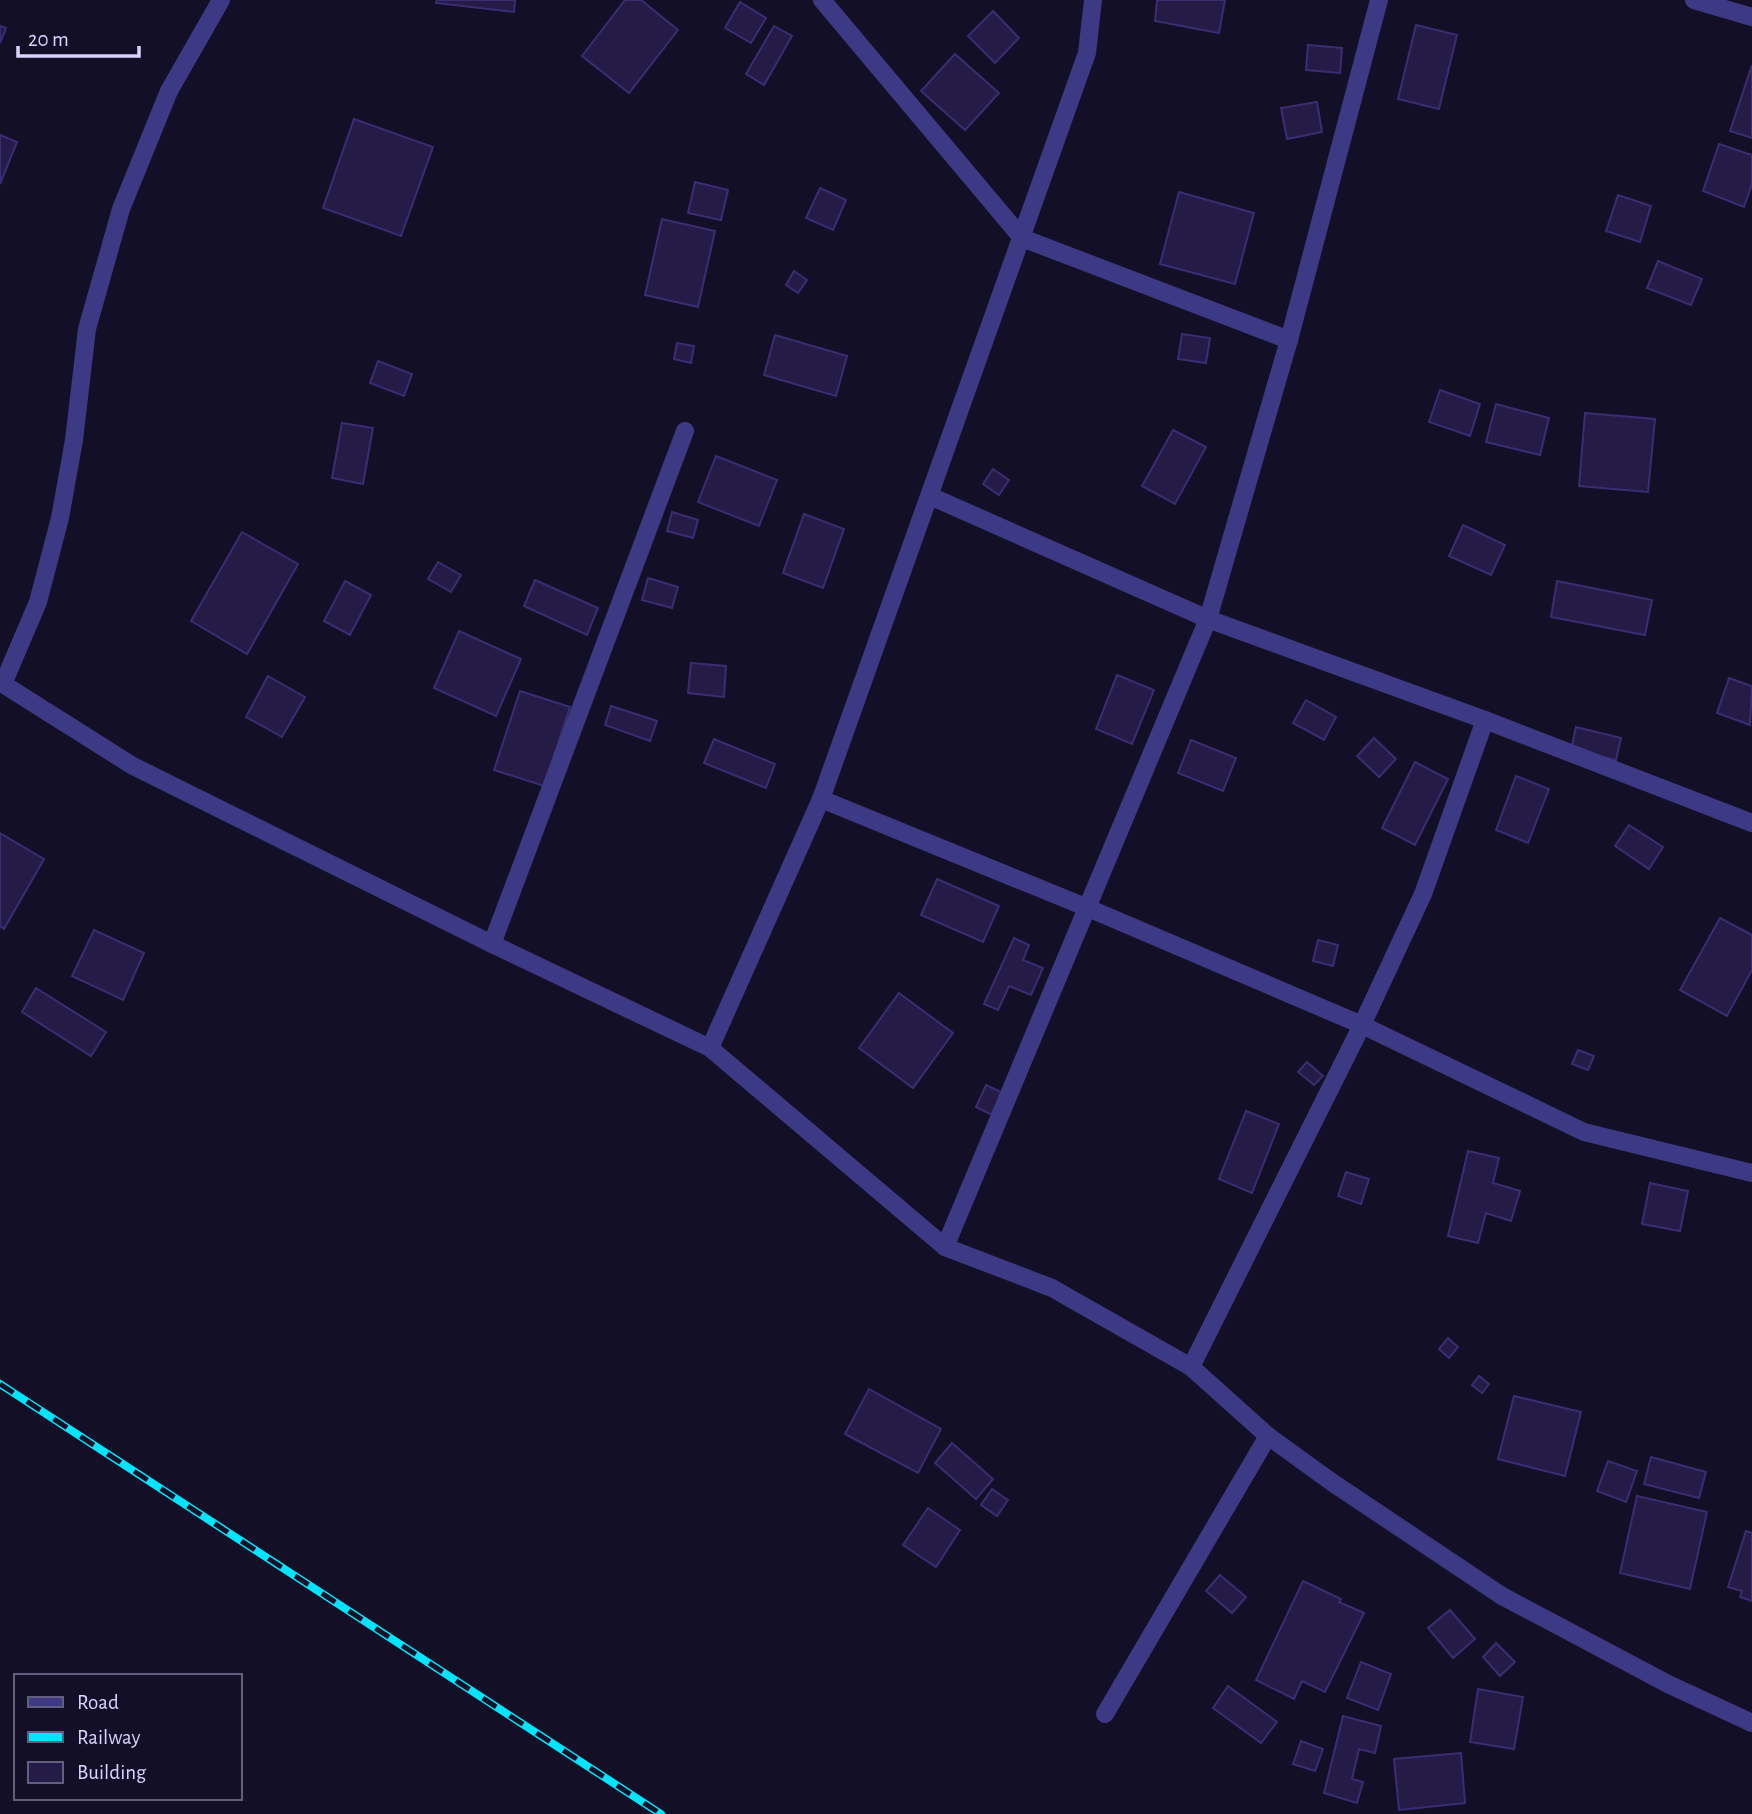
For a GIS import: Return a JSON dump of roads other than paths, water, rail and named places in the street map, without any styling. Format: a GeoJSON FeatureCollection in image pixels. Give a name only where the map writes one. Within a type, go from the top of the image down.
{"type":"FeatureCollection","features":[{"type":"Feature","properties":{"kind":"street"},"geometry":{"type":"LineString","coordinates":[[221,0],[169,91],[121,209],[87,329],[74,440],[60,517],[38,602],[2,683],[133,766],[492,944],[710,1048],[945,1247],[1052,1288],[1191,1367],[1268,1436],[1333,1483],[1502,1596],[1657,1678],[1752,1723]]}},
{"type":"Feature","properties":{"kind":"street"},"geometry":{"type":"LineString","coordinates":[[822,0],[1022,238],[1289,340]]}},
{"type":"Feature","properties":{"kind":"street"},"geometry":{"type":"LineString","coordinates":[[710,1048],[821,800],[1087,53],[1093,0]]}},
{"type":"Feature","properties":{"kind":"street"},"geometry":{"type":"LineString","coordinates":[[945,1247],[1209,619],[1289,340],[1379,0]]}},
{"type":"Feature","properties":{"kind":"street"},"geometry":{"type":"LineString","coordinates":[[1694,0],[1752,17]]}},
{"type":"Feature","properties":{"kind":"street"},"geometry":{"type":"LineString","coordinates":[[492,944],[685,431]]}},
{"type":"Feature","properties":{"kind":"street"},"geometry":{"type":"LineString","coordinates":[[930,496],[1209,619],[1485,720],[1752,823]]}},
{"type":"Feature","properties":{"kind":"street"},"geometry":{"type":"LineString","coordinates":[[1191,1367],[1362,1025],[1423,894],[1485,720]]}},
{"type":"Feature","properties":{"kind":"street"},"geometry":{"type":"LineString","coordinates":[[821,800],[1088,908],[1362,1025],[1584,1132],[1752,1173]]}},
{"type":"Feature","properties":{"kind":"street"},"geometry":{"type":"LineString","coordinates":[[1105,1714],[1268,1436]]}},
{"type":"Feature","properties":{"kind":"railway"},"geometry":{"type":"LineString","coordinates":[[0,1384],[661,1814]]}}]}
